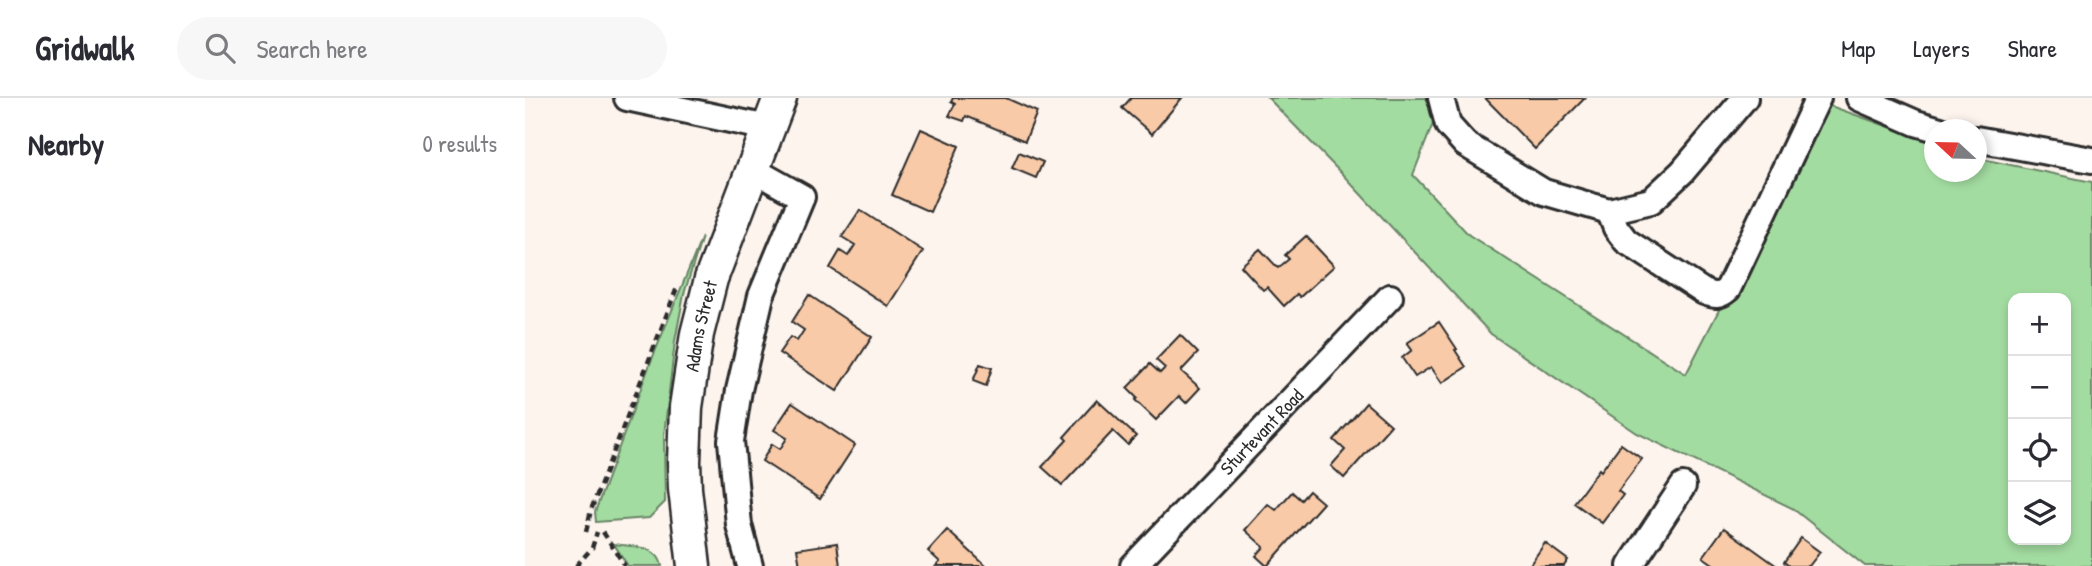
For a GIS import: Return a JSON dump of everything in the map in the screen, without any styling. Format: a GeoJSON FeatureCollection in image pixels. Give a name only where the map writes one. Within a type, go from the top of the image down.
{"type":"FeatureCollection","features":[{"type":"Feature","properties":{"kind":"main road","name":"Adams Street"},"geometry":{"type":"LineString","coordinates":[[694,566],[685,489],[685,434],[697,334],[711,279],[780,98]]}},
{"type":"Feature","properties":{"kind":"street"},"geometry":{"type":"LineString","coordinates":[[627,98],[768,128]]}},
{"type":"Feature","properties":{"kind":"street"},"geometry":{"type":"LineString","coordinates":[[1441,98],[1448,125],[1465,144],[1544,192],[1609,211],[1651,201],[1682,172],[1745,98]]}},
{"type":"Feature","properties":{"kind":"street"},"geometry":{"type":"LineString","coordinates":[[1609,211],[1616,228],[1626,241],[1704,292],[1715,296],[1722,294],[1732,280],[1818,98]]}},
{"type":"Feature","properties":{"kind":"street"},"geometry":{"type":"LineString","coordinates":[[1859,98],[1924,125]]}},
{"type":"Feature","properties":{"kind":"street"},"geometry":{"type":"LineString","coordinates":[[1987,141],[2092,160]]}},
{"type":"Feature","properties":{"kind":"street"},"geometry":{"type":"LineString","coordinates":[[750,566],[739,525],[731,441],[739,390],[761,296],[802,197],[753,169]]}},
{"type":"Feature","properties":{"kind":"street","name":"Sturtevant Road"},"geometry":{"type":"LineString","coordinates":[[1133,566],[1390,297]]}},
{"type":"Feature","properties":{"kind":"street"},"geometry":{"type":"LineString","coordinates":[[1630,566],[1683,486]]}},
{"type":"Feature","properties":{"kind":"path"},"geometry":{"type":"LineString","coordinates":[[586,532],[591,510],[683,272]]}},
{"type":"Feature","properties":{"kind":"path"},"geometry":{"type":"LineString","coordinates":[[576,566],[592,548],[597,532]]}},
{"type":"Feature","properties":{"kind":"path"},"geometry":{"type":"LineString","coordinates":[[603,532],[625,566]]}},
{"type":"Feature","properties":{"kind":"green space"},"geometry":{"type":"Polygon","coordinates":[[[1268,98],[1443,98],[1413,175],[1469,235],[1686,374],[1825,104],[1924,139],[1924,182],[1987,182],[1987,160],[2092,182],[2092,566],[1865,566],[1792,508],[1637,433],[1491,334],[1268,98]]]}},
{"type":"Feature","properties":{"kind":"green space"},"geometry":{"type":"Polygon","coordinates":[[[702,237],[684,294],[675,341],[664,435],[665,502],[649,518],[596,522],[595,512],[650,364],[702,237]]]}},
{"type":"Feature","properties":{"kind":"green space"},"geometry":{"type":"Polygon","coordinates":[[[614,544],[650,551],[660,559],[662,566],[628,566],[614,544]]]}},
{"type":"Feature","properties":{"kind":"building"},"geometry":{"type":"Polygon","coordinates":[[[953,98],[1006,98],[1037,112],[1025,141],[966,116],[964,121],[949,116],[955,104],[951,102],[953,98]]]}},
{"type":"Feature","properties":{"kind":"building"},"geometry":{"type":"Polygon","coordinates":[[[1131,98],[1182,98],[1152,134],[1122,108],[1131,98]]]}},
{"type":"Feature","properties":{"kind":"building"},"geometry":{"type":"Polygon","coordinates":[[[1485,98],[1585,98],[1535,149],[1485,98]]]}},
{"type":"Feature","properties":{"kind":"building"},"geometry":{"type":"Polygon","coordinates":[[[921,129],[959,146],[930,212],[892,195],[921,129]]]}},
{"type":"Feature","properties":{"kind":"building"},"geometry":{"type":"Polygon","coordinates":[[[1019,152],[1043,162],[1036,178],[1012,168],[1019,152]]]}},
{"type":"Feature","properties":{"kind":"building"},"geometry":{"type":"Polygon","coordinates":[[[860,210],[923,251],[888,306],[830,268],[840,251],[848,256],[855,245],[842,237],[860,210]]]}},
{"type":"Feature","properties":{"kind":"building"},"geometry":{"type":"Polygon","coordinates":[[[1306,236],[1334,266],[1300,297],[1297,294],[1284,306],[1267,287],[1263,290],[1241,266],[1260,249],[1278,268],[1289,259],[1285,255],[1306,236]]]}},
{"type":"Feature","properties":{"kind":"building"},"geometry":{"type":"Polygon","coordinates":[[[809,295],[872,337],[837,391],[779,353],[790,337],[797,341],[804,330],[792,322],[809,295]]]}},
{"type":"Feature","properties":{"kind":"building"},"geometry":{"type":"Polygon","coordinates":[[[1439,322],[1466,367],[1442,383],[1431,367],[1415,377],[1402,358],[1412,350],[1407,343],[1439,322]]]}},
{"type":"Feature","properties":{"kind":"building"},"geometry":{"type":"Polygon","coordinates":[[[1180,335],[1198,353],[1181,371],[1200,388],[1186,403],[1179,396],[1156,420],[1135,400],[1137,398],[1127,388],[1150,364],[1160,373],[1165,368],[1156,360],[1180,335]]]}},
{"type":"Feature","properties":{"kind":"building"},"geometry":{"type":"Polygon","coordinates":[[[980,364],[992,368],[986,386],[973,381],[980,364]]]}},
{"type":"Feature","properties":{"kind":"building"},"geometry":{"type":"Polygon","coordinates":[[[1097,400],[1136,436],[1128,445],[1113,431],[1062,485],[1042,467],[1067,440],[1064,437],[1097,400]]]}},
{"type":"Feature","properties":{"kind":"building"},"geometry":{"type":"Polygon","coordinates":[[[792,403],[855,445],[820,499],[762,461],[772,444],[780,449],[787,438],[774,430],[792,403]]]}},
{"type":"Feature","properties":{"kind":"building"},"geometry":{"type":"Polygon","coordinates":[[[1366,403],[1391,425],[1344,478],[1331,466],[1345,450],[1334,440],[1366,403]]]}},
{"type":"Feature","properties":{"kind":"building"},"geometry":{"type":"Polygon","coordinates":[[[1621,444],[1642,459],[1618,491],[1623,495],[1602,523],[1574,503],[1621,444]]]}},
{"type":"Feature","properties":{"kind":"building"},"geometry":{"type":"Polygon","coordinates":[[[1309,491],[1323,503],[1267,566],[1256,556],[1264,547],[1245,530],[1268,504],[1276,510],[1292,492],[1301,500],[1309,491]]]}},
{"type":"Feature","properties":{"kind":"building"},"geometry":{"type":"Polygon","coordinates":[[[1724,528],[1777,566],[1716,566],[1703,557],[1724,528]]]}},
{"type":"Feature","properties":{"kind":"building"},"geometry":{"type":"Polygon","coordinates":[[[947,530],[986,566],[936,566],[940,562],[928,551],[947,530]]]}},
{"type":"Feature","properties":{"kind":"building"},"geometry":{"type":"Polygon","coordinates":[[[1801,538],[1820,552],[1809,566],[1789,566],[1784,562],[1801,538]]]}},
{"type":"Feature","properties":{"kind":"building"},"geometry":{"type":"Polygon","coordinates":[[[837,543],[840,566],[800,566],[797,549],[837,543]]]}},
{"type":"Feature","properties":{"kind":"building"},"geometry":{"type":"Polygon","coordinates":[[[1545,543],[1568,560],[1564,566],[1529,566],[1545,543]]]}}]}
